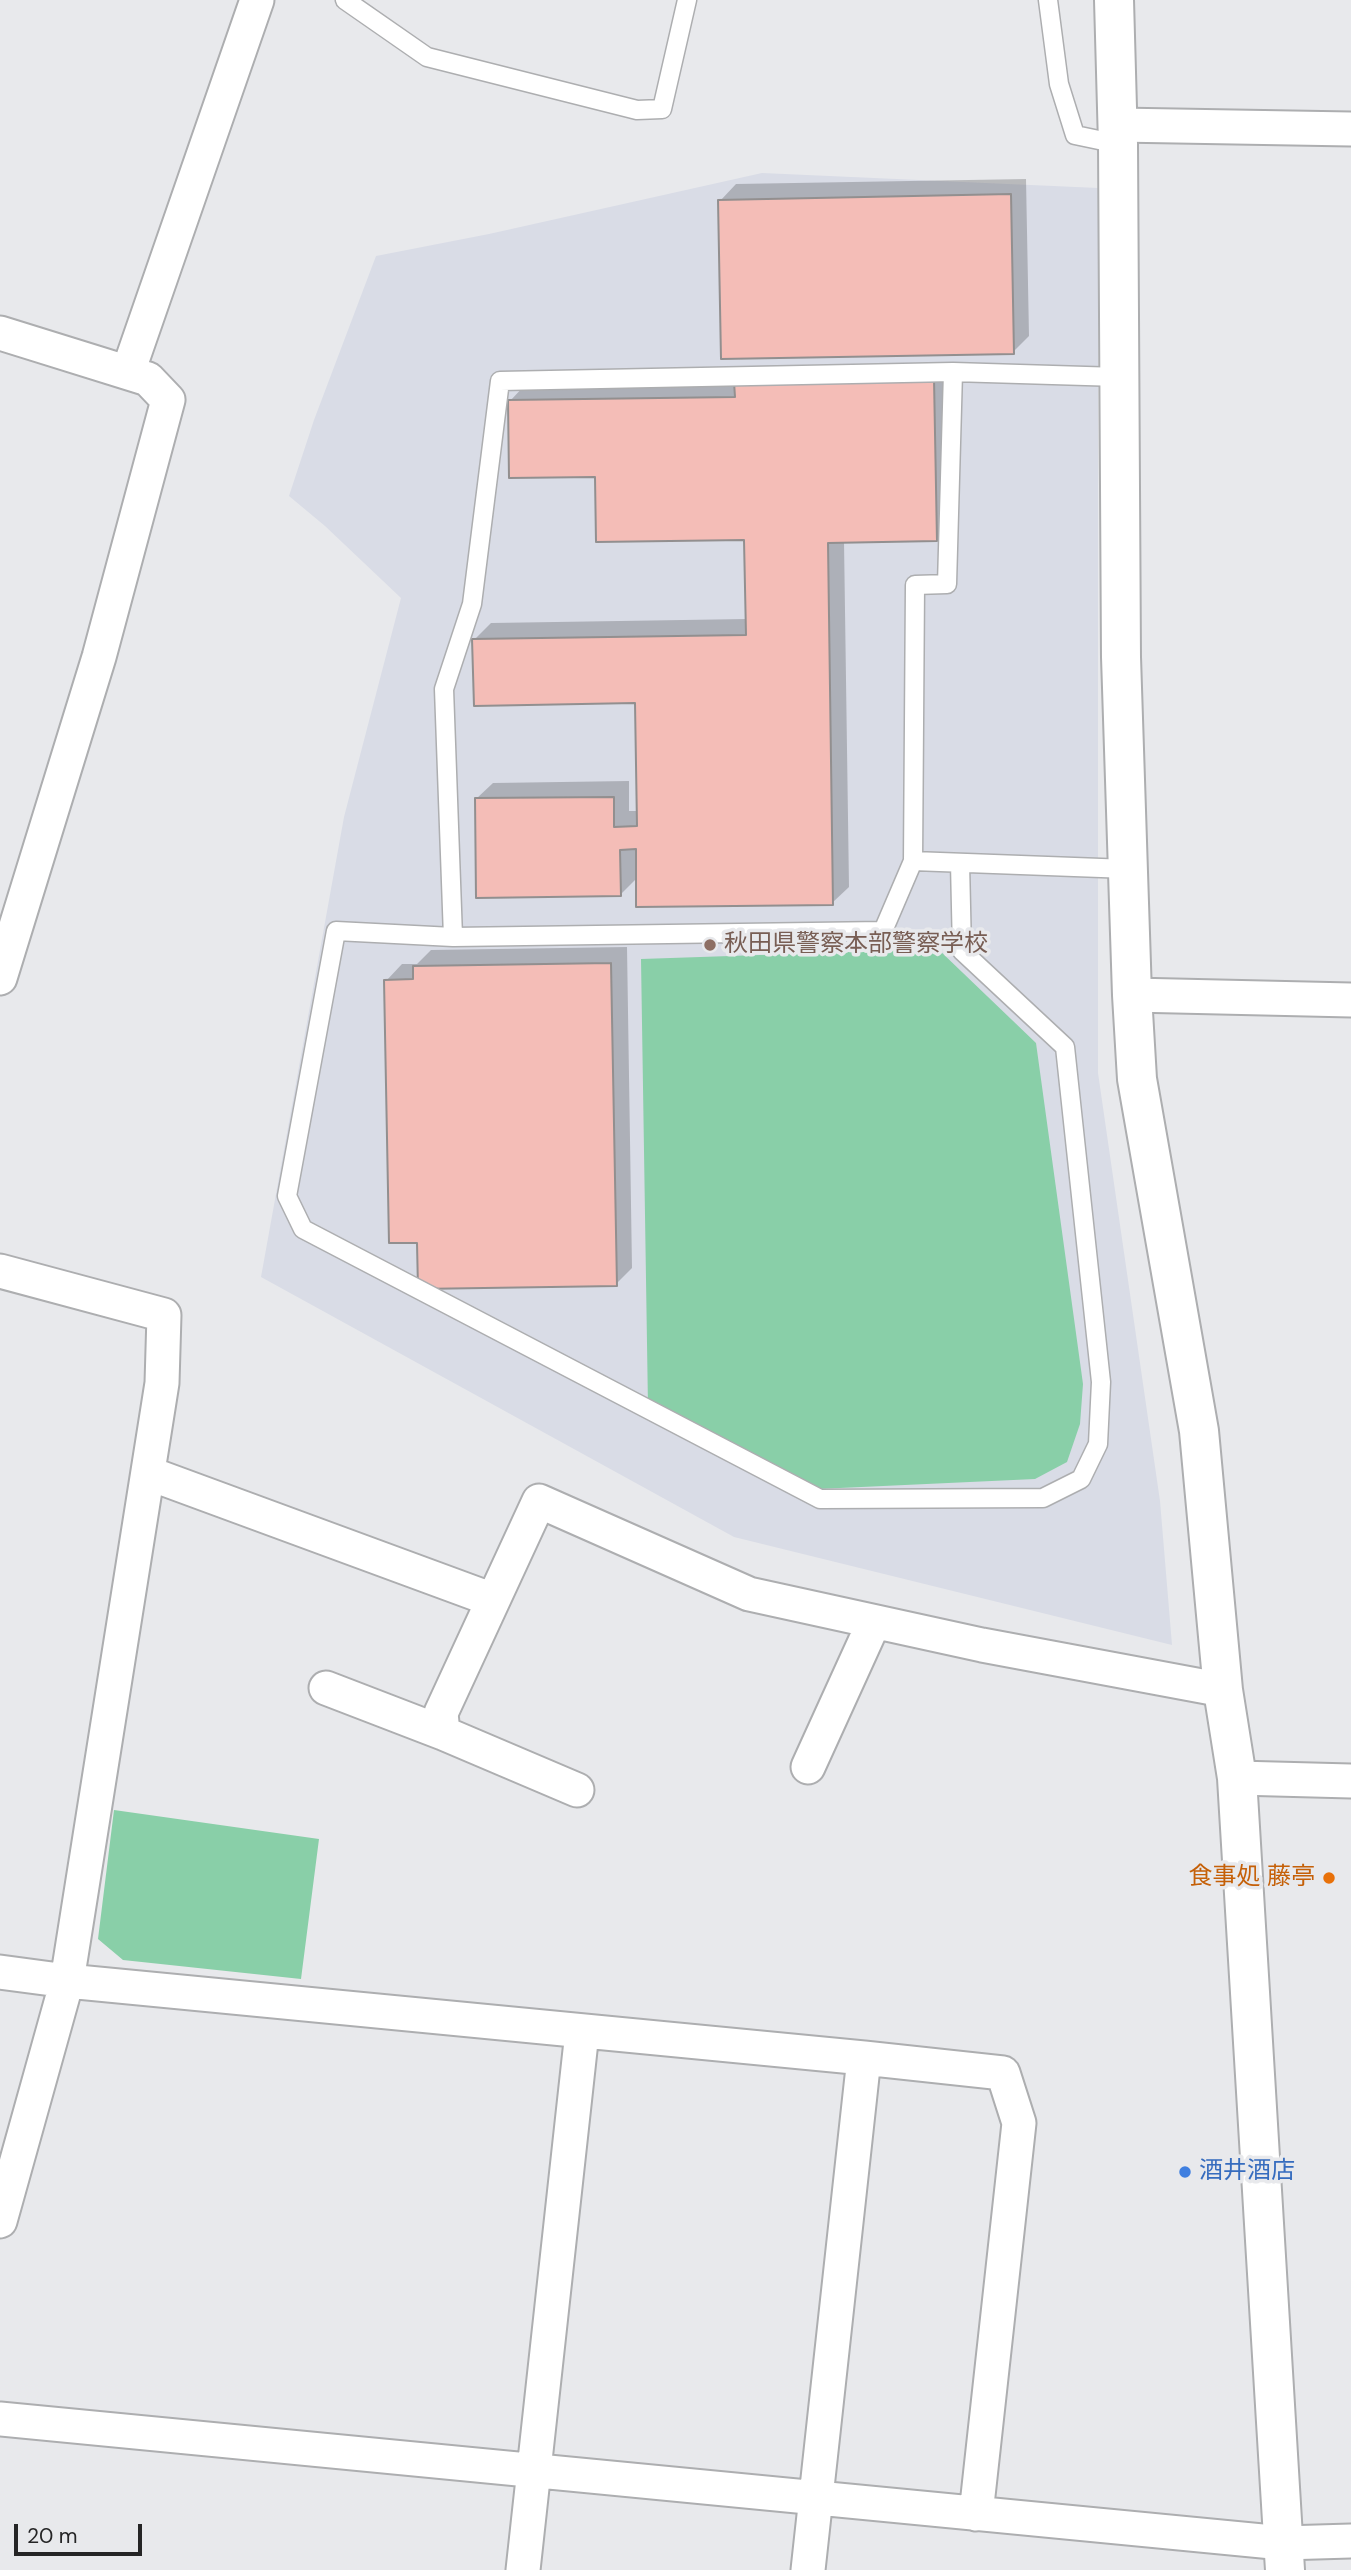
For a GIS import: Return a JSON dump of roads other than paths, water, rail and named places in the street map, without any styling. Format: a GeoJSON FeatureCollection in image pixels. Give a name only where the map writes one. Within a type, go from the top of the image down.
{"type":"FeatureCollection","features":[{"type":"Feature","properties":{"kind":"street"},"geometry":{"type":"LineString","coordinates":[[128,372],[257,0]]}},
{"type":"Feature","properties":{"kind":"street"},"geometry":{"type":"LineString","coordinates":[[1114,0],[1118,135],[1121,657],[1137,1079],[1199,1431],[1223,1690],[1237,1779],[1284,2557]]}},
{"type":"Feature","properties":{"kind":"street"},"geometry":{"type":"LineString","coordinates":[[1118,135],[1351,129]]}},
{"type":"Feature","properties":{"kind":"street"},"geometry":{"type":"LineString","coordinates":[[0,333],[149,379],[168,400],[99,657],[0,978]]}},
{"type":"Feature","properties":{"kind":"street"},"geometry":{"type":"LineString","coordinates":[[1132,995],[1351,1000]]}},
{"type":"Feature","properties":{"kind":"street"},"geometry":{"type":"LineString","coordinates":[[0,1271],[164,1315],[162,1383],[67,1981],[0,2221]]}},
{"type":"Feature","properties":{"kind":"street"},"geometry":{"type":"LineString","coordinates":[[148,1472],[493,1600]]}},
{"type":"Feature","properties":{"kind":"street"},"geometry":{"type":"LineString","coordinates":[[443,1733],[441,1713],[539,1501],[749,1594],[982,1645],[1223,1690]]}},
{"type":"Feature","properties":{"kind":"street"},"geometry":{"type":"LineString","coordinates":[[808,1768],[874,1622]]}},
{"type":"Feature","properties":{"kind":"street"},"geometry":{"type":"LineString","coordinates":[[326,1688],[443,1733],[577,1790]]}},
{"type":"Feature","properties":{"kind":"street"},"geometry":{"type":"LineString","coordinates":[[1237,1779],[1351,1781]]}},
{"type":"Feature","properties":{"kind":"street"},"geometry":{"type":"LineString","coordinates":[[0,1972],[67,1981],[1003,2073],[1019,2123],[976,2514]]}},
{"type":"Feature","properties":{"kind":"street"},"geometry":{"type":"LineString","coordinates":[[523,2570],[582,2032]]}},
{"type":"Feature","properties":{"kind":"street"},"geometry":{"type":"LineString","coordinates":[[808,2570],[863,2058]]}},
{"type":"Feature","properties":{"kind":"street"},"geometry":{"type":"LineString","coordinates":[[0,2419],[976,2514],[1284,2557],[1351,2541]]}},
{"type":"Feature","properties":{"kind":"lane"},"geometry":{"type":"LineString","coordinates":[[345,0],[427,57],[637,110],[662,109],[688,0]]}},
{"type":"Feature","properties":{"kind":"lane"},"geometry":{"type":"LineString","coordinates":[[1048,0],[1059,84],[1076,135],[1118,135]]}},
{"type":"Feature","properties":{"kind":"lane"},"geometry":{"type":"LineString","coordinates":[[953,372],[947,584],[915,585],[913,861],[883,930],[453,937],[336,931],[287,1196],[303,1229],[820,1499],[1043,1499],[1081,1479],[1098,1444],[1100,1395],[1065,1047],[962,951],[960,863]]}},
{"type":"Feature","properties":{"kind":"lane"},"geometry":{"type":"LineString","coordinates":[[453,937],[444,689],[472,604],[500,381],[953,372],[1119,377]]}},
{"type":"Feature","properties":{"kind":"lane"},"geometry":{"type":"LineString","coordinates":[[913,861],[1128,869]]}},
{"type":"Feature","properties":{"kind":"place","name":"秋田県警察本部警察学校"},"geometry":{"type":"Point","coordinates":[710,945]}},
{"type":"Feature","properties":{"kind":"place","name":"食事処 藤亭"},"geometry":{"type":"Point","coordinates":[1329,1878]}},
{"type":"Feature","properties":{"kind":"place","name":"酒井酒店"},"geometry":{"type":"Point","coordinates":[1185,2172]}}]}
